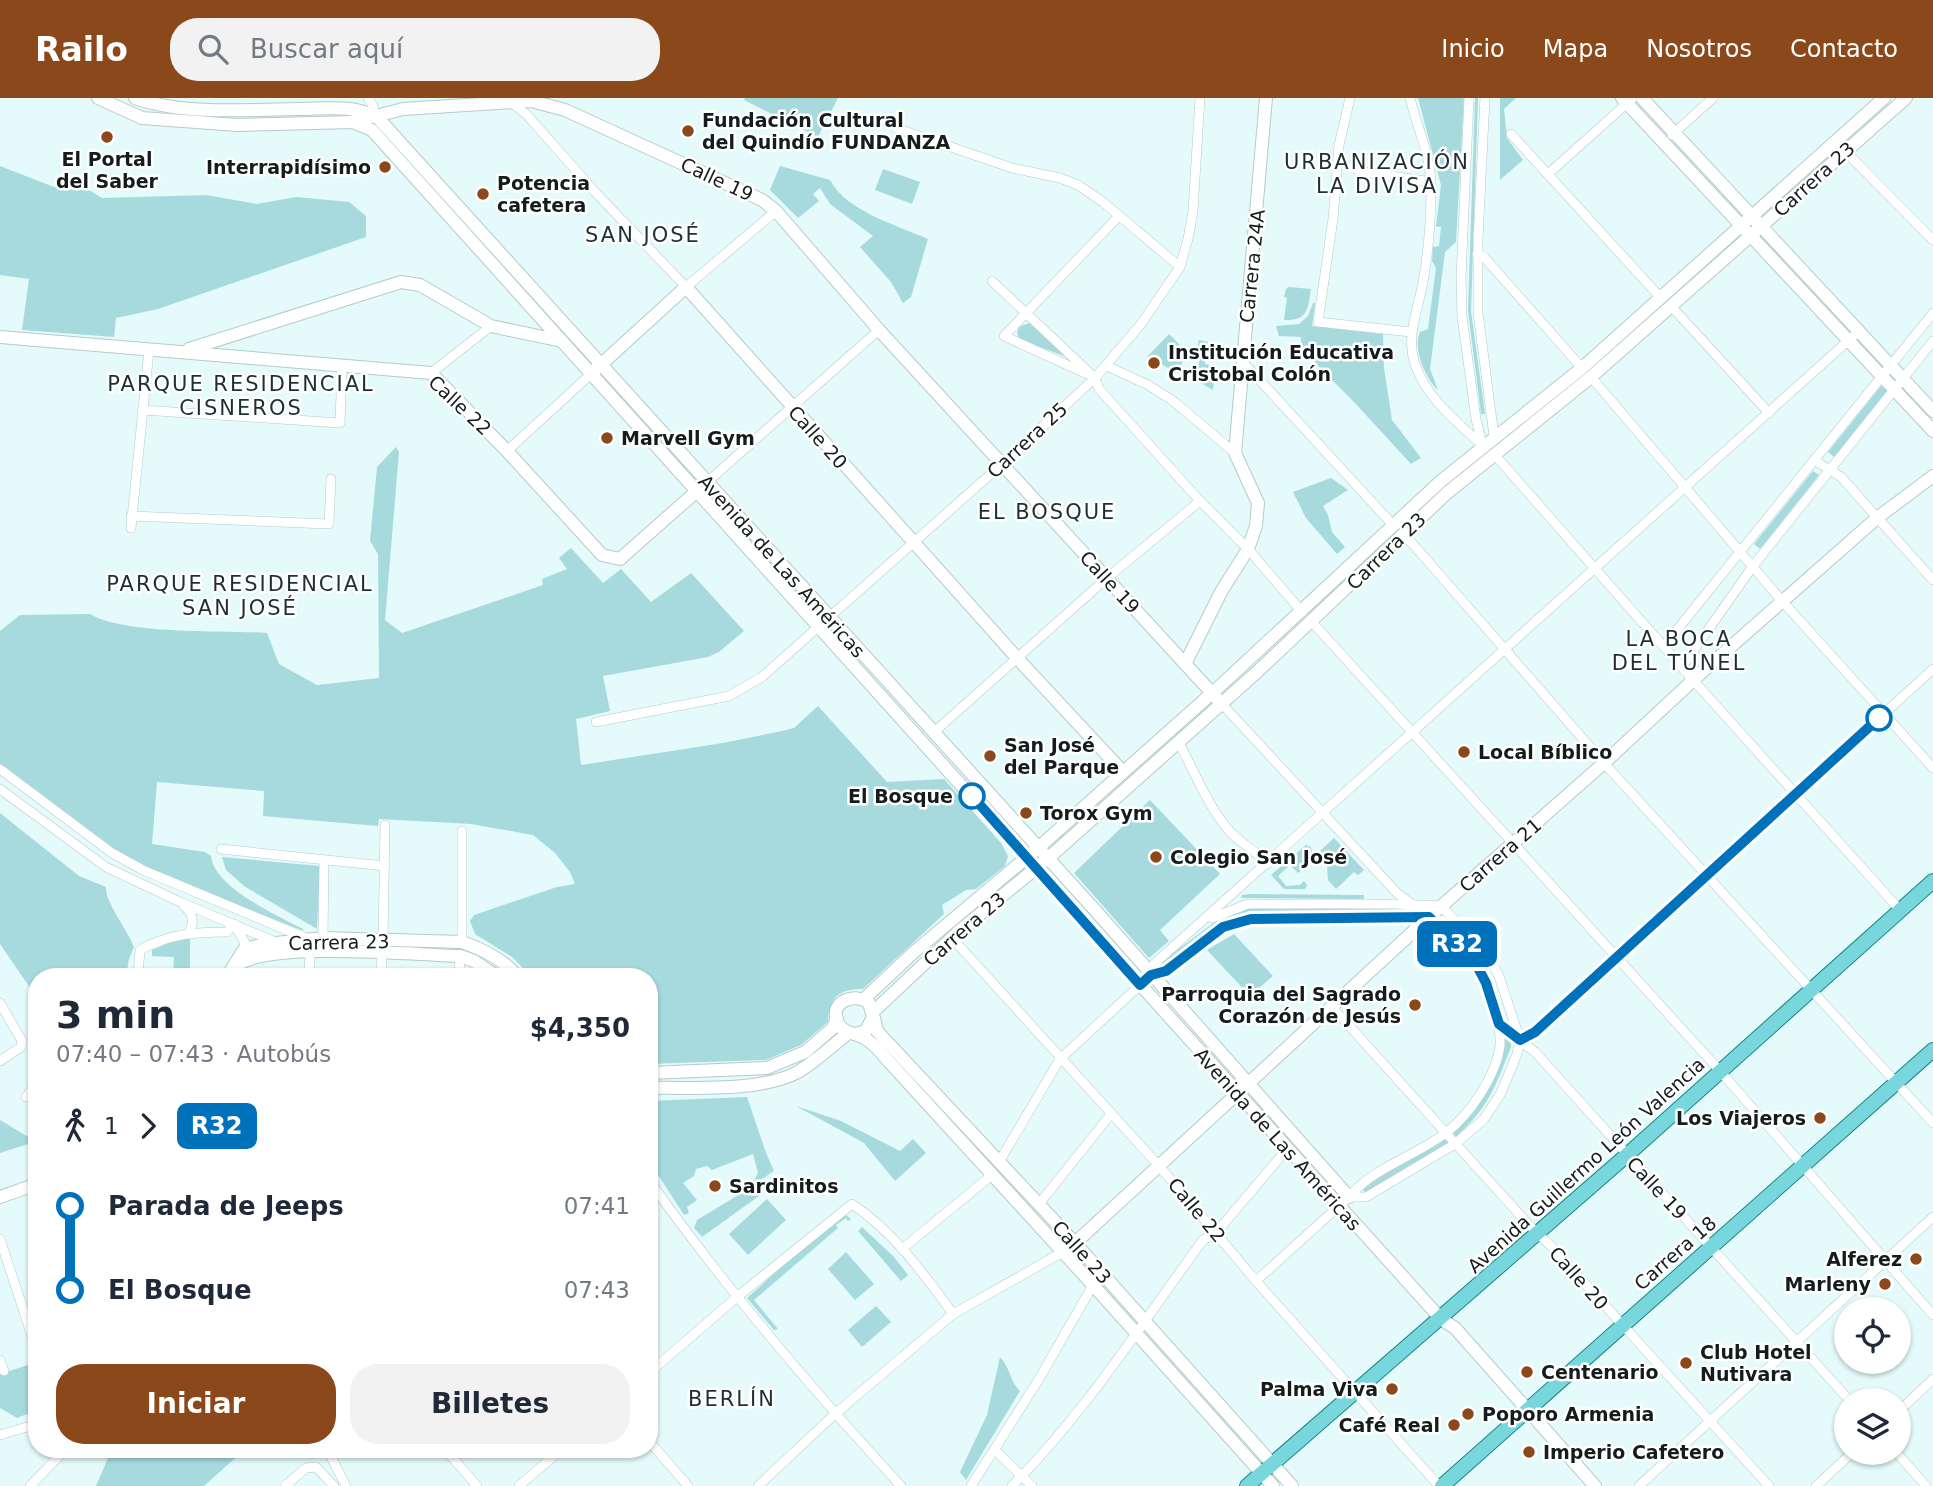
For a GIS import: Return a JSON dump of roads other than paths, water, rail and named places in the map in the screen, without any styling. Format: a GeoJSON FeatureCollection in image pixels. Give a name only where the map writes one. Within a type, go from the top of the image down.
{"type":"FeatureCollection","features":[{"type":"Feature","properties":{"kind":"main road"},"geometry":{"type":"LineString","coordinates":[[98,98],[142,118],[237,124],[353,122]]}},
{"type":"Feature","properties":{"kind":"main road","name":"Carrera 24A"},"geometry":{"type":"LineString","coordinates":[[1185,664],[1220,592],[1248,549],[1256,526],[1258,503],[1235,453],[1266,98]]}},
{"type":"Feature","properties":{"kind":"main road"},"geometry":{"type":"LineString","coordinates":[[1642,98],[1933,411]]}},
{"type":"Feature","properties":{"kind":"main road","name":"Carrera 23"},"geometry":{"type":"LineString","coordinates":[[873,1015],[952,938],[1036,868],[1178,741],[1216,698],[1302,612],[1482,445],[1581,368],[1884,98]]}},
{"type":"Feature","properties":{"kind":"main road","name":"Carrera 23"},"geometry":{"type":"LineString","coordinates":[[864,999],[923,944],[1038,848],[1123,772],[1312,622],[1447,493],[1591,377],[1906,98]]}},
{"type":"Feature","properties":{"kind":"main road"},"geometry":{"type":"LineString","coordinates":[[142,118],[141,100],[235,110],[346,108],[374,116]]}},
{"type":"Feature","properties":{"kind":"main road"},"geometry":{"type":"LineString","coordinates":[[1627,100],[1663,143],[1933,431]]}},
{"type":"Feature","properties":{"kind":"main road","name":"Calle 19"},"geometry":{"type":"LineString","coordinates":[[353,122],[403,109],[531,101],[565,110],[762,200],[776,211],[879,330],[1216,698]]}},
{"type":"Feature","properties":{"kind":"main road","name":"Avenida de Las Américas"},"geometry":{"type":"LineString","coordinates":[[374,116],[702,486],[829,619],[1038,848],[1349,1197]]}},
{"type":"Feature","properties":{"kind":"main road","name":"Avenida de Las Américas"},"geometry":{"type":"LineString","coordinates":[[353,122],[372,130],[562,341],[596,368]]}},
{"type":"Feature","properties":{"kind":"main road"},"geometry":{"type":"LineString","coordinates":[[182,352],[401,282],[420,285],[491,326],[562,341]]}},
{"type":"Feature","properties":{"kind":"main road"},"geometry":{"type":"LineString","coordinates":[[596,368],[686,287]]}},
{"type":"Feature","properties":{"kind":"main road","name":"Calle 20"},"geometry":{"type":"LineString","coordinates":[[686,287],[913,543],[1123,772]]}},
{"type":"Feature","properties":{"kind":"main road","name":"Calle 22"},"geometry":{"type":"LineString","coordinates":[[0,337],[431,373],[507,450],[602,555],[620,559],[702,486]]}},
{"type":"Feature","properties":{"kind":"main road","name":"Carrera 21"},"geometry":{"type":"LineString","coordinates":[[1075,1243],[1441,906],[1604,763],[1693,680],[1877,518],[1933,476]]}},
{"type":"Feature","properties":{"kind":"main road","name":"Avenida de Las Américas"},"geometry":{"type":"LineString","coordinates":[[702,486],[819,628],[1338,1206],[1441,1319],[1454,1328],[1595,1486]]}},
{"type":"Feature","properties":{"kind":"main road","name":"Avenida Guillermo León Valencia"},"geometry":{"type":"LineString","coordinates":[[1247,1486],[1628,1155],[1933,881]]}},
{"type":"Feature","properties":{"kind":"main road","name":"Carrera 23"},"geometry":{"type":"LineString","coordinates":[[235,968],[241,962],[255,957],[315,943],[383,947],[462,942],[478,947],[507,968]]}},
{"type":"Feature","properties":{"kind":"main road","name":"Carrera 23"},"geometry":{"type":"LineString","coordinates":[[233,968],[243,951],[276,943],[383,947],[460,956],[484,968]]}},
{"type":"Feature","properties":{"kind":"main road"},"geometry":{"type":"LineString","coordinates":[[658,1073],[767,1068],[804,1052],[833,1027],[838,1007],[844,1000],[852,997],[864,999],[873,1015],[866,1031],[852,1033],[815,1061],[776,1081],[757,1085],[658,1088]]}},
{"type":"Feature","properties":{"kind":"main road","name":"Calle 23"},"geometry":{"type":"LineString","coordinates":[[873,1015],[877,1031],[1075,1243],[1143,1321],[1267,1469],[1273,1486]]}},
{"type":"Feature","properties":{"kind":"main road"},"geometry":{"type":"LineString","coordinates":[[837,1019],[841,1027],[852,1033]]}},
{"type":"Feature","properties":{"kind":"main road","name":"Calle 23"},"geometry":{"type":"LineString","coordinates":[[852,1033],[866,1038],[1136,1333],[1267,1469],[1292,1486]]}},
{"type":"Feature","properties":{"kind":"main road","name":"Carrera 18"},"geometry":{"type":"LineString","coordinates":[[1441,1486],[1933,1050]]}},
{"type":"Feature","properties":{"kind":"main road"},"geometry":{"type":"LineString","coordinates":[[0,1197],[28,1190]]}},
{"type":"Feature","properties":{"kind":"street"},"geometry":{"type":"LineString","coordinates":[[368,98],[373,106],[374,116]]}},
{"type":"Feature","properties":{"kind":"street","name":"Carrera 25"},"geometry":{"type":"LineString","coordinates":[[596,722],[729,696],[762,677],[1002,464],[1107,366],[1141,324],[1180,267],[1194,211],[1200,98]]}},
{"type":"Feature","properties":{"kind":"street"},"geometry":{"type":"LineString","coordinates":[[1350,98],[1339,145],[1333,219],[1318,322],[1411,332]]}},
{"type":"Feature","properties":{"kind":"street"},"geometry":{"type":"LineString","coordinates":[[1410,98],[1431,182],[1425,272],[1418,312],[1411,332],[1411,348],[1415,365],[1432,397],[1482,445]]}},
{"type":"Feature","properties":{"kind":"street"},"geometry":{"type":"LineString","coordinates":[[1469,98],[1462,304],[1476,419],[1482,445]]}},
{"type":"Feature","properties":{"kind":"street"},"geometry":{"type":"LineString","coordinates":[[1485,98],[1477,254],[1478,313],[1494,436]]}},
{"type":"Feature","properties":{"kind":"street"},"geometry":{"type":"LineString","coordinates":[[1663,143],[1713,98]]}},
{"type":"Feature","properties":{"kind":"street"},"geometry":{"type":"LineString","coordinates":[[1548,174],[1627,100]]}},
{"type":"Feature","properties":{"kind":"street","name":"Calle 20"},"geometry":{"type":"LineString","coordinates":[[512,103],[527,115],[595,192],[686,287]]}},
{"type":"Feature","properties":{"kind":"street"},"geometry":{"type":"LineString","coordinates":[[896,128],[1012,168],[1069,181],[1102,202],[1180,267]]}},
{"type":"Feature","properties":{"kind":"street"},"geometry":{"type":"LineString","coordinates":[[1511,134],[1660,297]]}},
{"type":"Feature","properties":{"kind":"street"},"geometry":{"type":"LineString","coordinates":[[1845,151],[1933,240]]}},
{"type":"Feature","properties":{"kind":"street"},"geometry":{"type":"LineString","coordinates":[[1358,171],[1431,182]]}},
{"type":"Feature","properties":{"kind":"street"},"geometry":{"type":"LineString","coordinates":[[686,287],[776,211]]}},
{"type":"Feature","properties":{"kind":"street"},"geometry":{"type":"LineString","coordinates":[[1095,378],[1004,336],[1118,217]]}},
{"type":"Feature","properties":{"kind":"street"},"geometry":{"type":"LineString","coordinates":[[1477,254],[1484,257],[1581,368]]}},
{"type":"Feature","properties":{"kind":"street"},"geometry":{"type":"LineString","coordinates":[[992,281],[1095,378],[1099,389],[1200,501],[1248,549],[1302,612]]}},
{"type":"Feature","properties":{"kind":"street"},"geometry":{"type":"LineString","coordinates":[[1671,306],[1769,413]]}},
{"type":"Feature","properties":{"kind":"street"},"geometry":{"type":"LineString","coordinates":[[1664,646],[1933,313]]}},
{"type":"Feature","properties":{"kind":"street"},"geometry":{"type":"LineString","coordinates":[[431,373],[491,326]]}},
{"type":"Feature","properties":{"kind":"street"},"geometry":{"type":"LineString","coordinates":[[702,486],[879,330]]}},
{"type":"Feature","properties":{"kind":"street"},"geometry":{"type":"LineString","coordinates":[[1151,975],[1154,964],[1859,331]]}},
{"type":"Feature","properties":{"kind":"street"},"geometry":{"type":"LineString","coordinates":[[1682,667],[1753,566],[1933,341]]}},
{"type":"Feature","properties":{"kind":"street"},"geometry":{"type":"LineString","coordinates":[[131,528],[149,350]]}},
{"type":"Feature","properties":{"kind":"street"},"geometry":{"type":"LineString","coordinates":[[1242,361],[1393,526]]}},
{"type":"Feature","properties":{"kind":"street"},"geometry":{"type":"LineString","coordinates":[[142,410],[340,423],[342,366]]}},
{"type":"Feature","properties":{"kind":"street"},"geometry":{"type":"LineString","coordinates":[[1107,366],[1148,385],[1172,400],[1235,453]]}},
{"type":"Feature","properties":{"kind":"street"},"geometry":{"type":"LineString","coordinates":[[507,450],[596,368]]}},
{"type":"Feature","properties":{"kind":"street"},"geometry":{"type":"LineString","coordinates":[[1591,377],[1782,601],[1933,768]]}},
{"type":"Feature","properties":{"kind":"street"},"geometry":{"type":"LineString","coordinates":[[1494,454],[1900,911]]}},
{"type":"Feature","properties":{"kind":"street"},"geometry":{"type":"LineString","coordinates":[[1814,460],[1830,468],[1933,580]]}},
{"type":"Feature","properties":{"kind":"street"},"geometry":{"type":"LineString","coordinates":[[131,516],[329,524],[331,479]]}},
{"type":"Feature","properties":{"kind":"street"},"geometry":{"type":"LineString","coordinates":[[933,733],[1107,578],[1200,501]]}},
{"type":"Feature","properties":{"kind":"street"},"geometry":{"type":"LineString","coordinates":[[1404,534],[1604,763],[1933,1123]]}},
{"type":"Feature","properties":{"kind":"street"},"geometry":{"type":"LineString","coordinates":[[1312,622],[1720,1072],[1933,1315]]}},
{"type":"Feature","properties":{"kind":"street"},"geometry":{"type":"LineString","coordinates":[[1520,1040],[1535,1032],[1933,669]]}},
{"type":"Feature","properties":{"kind":"street","name":"Calle 19"},"geometry":{"type":"LineString","coordinates":[[1216,698],[1397,892],[1429,917],[1474,960],[1486,983],[1499,1024],[1535,1052],[1838,1388]]}},
{"type":"Feature","properties":{"kind":"street"},"geometry":{"type":"LineString","coordinates":[[1178,741],[1228,831],[1259,854],[1267,864]]}},
{"type":"Feature","properties":{"kind":"street"},"geometry":{"type":"LineString","coordinates":[[0,769],[112,853],[145,872],[315,943]]}},
{"type":"Feature","properties":{"kind":"street"},"geometry":{"type":"LineString","coordinates":[[0,789],[106,867],[276,943]]}},
{"type":"Feature","properties":{"kind":"street"},"geometry":{"type":"LineString","coordinates":[[382,968],[385,825]]}},
{"type":"Feature","properties":{"kind":"street"},"geometry":{"type":"LineString","coordinates":[[462,942],[463,831]]}},
{"type":"Feature","properties":{"kind":"street"},"geometry":{"type":"LineString","coordinates":[[220,849],[385,866]]}},
{"type":"Feature","properties":{"kind":"street"},"geometry":{"type":"LineString","coordinates":[[310,968],[324,861]]}},
{"type":"Feature","properties":{"kind":"street"},"geometry":{"type":"LineString","coordinates":[[180,902],[191,912],[193,925],[189,932]]}},
{"type":"Feature","properties":{"kind":"street"},"geometry":{"type":"LineString","coordinates":[[1224,902],[1441,906],[1486,952],[1507,995],[1520,1040],[1501,1093],[1485,1119],[1455,1144],[1366,1196],[1349,1197]]}},
{"type":"Feature","properties":{"kind":"street"},"geometry":{"type":"LineString","coordinates":[[1180,942],[1218,914],[1248,904]]}},
{"type":"Feature","properties":{"kind":"street"},"geometry":{"type":"LineString","coordinates":[[999,1162],[1060,1059],[1151,975],[1166,971],[1223,927],[1251,919],[1429,917]]}},
{"type":"Feature","properties":{"kind":"street"},"geometry":{"type":"LineString","coordinates":[[139,968],[140,950],[153,943],[189,932],[227,932],[234,924]]}},
{"type":"Feature","properties":{"kind":"street"},"geometry":{"type":"LineString","coordinates":[[234,924],[245,943],[243,951]]}},
{"type":"Feature","properties":{"kind":"street","name":"Calle 22"},"geometry":{"type":"LineString","coordinates":[[952,938],[1160,1167],[1256,1281],[1441,1486]]}},
{"type":"Feature","properties":{"kind":"street"},"geometry":{"type":"LineString","coordinates":[[459,968],[460,956]]}},
{"type":"Feature","properties":{"kind":"street"},"geometry":{"type":"LineString","coordinates":[[0,1003],[22,1041],[21,1047],[0,1061]]}},
{"type":"Feature","properties":{"kind":"street","name":"Calle 20"},"geometry":{"type":"LineString","coordinates":[[1333,1008],[1769,1486]]}},
{"type":"Feature","properties":{"kind":"street"},"geometry":{"type":"LineString","coordinates":[[1256,1281],[1360,1184],[1446,1133],[1469,1112],[1485,1086],[1500,1047],[1499,1024]]}},
{"type":"Feature","properties":{"kind":"street"},"geometry":{"type":"LineString","coordinates":[[1039,1204],[1111,1114]]}},
{"type":"Feature","properties":{"kind":"street"},"geometry":{"type":"LineString","coordinates":[[1012,1486],[1053,1442],[1203,1240],[1216,1233],[1287,1149]]}},
{"type":"Feature","properties":{"kind":"street"},"geometry":{"type":"LineString","coordinates":[[902,1249],[992,1175]]}},
{"type":"Feature","properties":{"kind":"street"},"geometry":{"type":"LineString","coordinates":[[658,1192],[737,1297],[835,1414],[901,1486]]}},
{"type":"Feature","properties":{"kind":"street"},"geometry":{"type":"LineString","coordinates":[[658,1365],[852,1203],[902,1249],[953,1314]]}},
{"type":"Feature","properties":{"kind":"street"},"geometry":{"type":"LineString","coordinates":[[1639,1486],[1799,1343],[1933,1217]]}},
{"type":"Feature","properties":{"kind":"street"},"geometry":{"type":"LineString","coordinates":[[0,1240],[28,1324]]}},
{"type":"Feature","properties":{"kind":"street"},"geometry":{"type":"LineString","coordinates":[[758,1486],[835,1414],[953,1314],[1063,1252]]}},
{"type":"Feature","properties":{"kind":"street"},"geometry":{"type":"LineString","coordinates":[[971,1486],[1039,1379],[1093,1285]]}},
{"type":"Feature","properties":{"kind":"street"},"geometry":{"type":"LineString","coordinates":[[0,1360],[4,1371]]}},
{"type":"Feature","properties":{"kind":"street"},"geometry":{"type":"LineString","coordinates":[[1911,1400],[1933,1379]]}},
{"type":"Feature","properties":{"kind":"street"},"geometry":{"type":"LineString","coordinates":[[0,1435],[28,1427]]}},
{"type":"Feature","properties":{"kind":"street"},"geometry":{"type":"LineString","coordinates":[[995,1450],[1032,1486]]}},
{"type":"Feature","properties":{"kind":"street"},"geometry":{"type":"LineString","coordinates":[[658,1451],[688,1486]]}},
{"type":"Feature","properties":{"kind":"street"},"geometry":{"type":"LineString","coordinates":[[30,1486],[57,1458]]}},
{"type":"Feature","properties":{"kind":"street"},"geometry":{"type":"LineString","coordinates":[[332,1458],[346,1486]]}},
{"type":"Feature","properties":{"kind":"street"},"geometry":{"type":"LineString","coordinates":[[453,1458],[477,1486]]}},
{"type":"Feature","properties":{"kind":"street"},"geometry":{"type":"LineString","coordinates":[[519,1486],[552,1458]]}},
{"type":"Feature","properties":{"kind":"street"},"geometry":{"type":"LineString","coordinates":[[1816,1486],[1839,1465]]}},
{"type":"Feature","properties":{"kind":"street"},"geometry":{"type":"LineString","coordinates":[[1907,1465],[1926,1486]]}},
{"type":"Feature","properties":{"kind":"street"},"geometry":{"type":"LineString","coordinates":[[285,1486],[306,1468],[316,1467],[334,1486]]}},
{"type":"Feature","properties":{"kind":"place","name":"Fundación Cultural del Quindío FUNDANZA"},"geometry":{"type":"Point","coordinates":[688,131]}},
{"type":"Feature","properties":{"kind":"place","name":"El Portal del Saber"},"geometry":{"type":"Point","coordinates":[107,137]}},
{"type":"Feature","properties":{"kind":"place","name":"Interrapidísimo"},"geometry":{"type":"Point","coordinates":[385,167]}},
{"type":"Feature","properties":{"kind":"place","name":"Potencia cafetera"},"geometry":{"type":"Point","coordinates":[483,194]}},
{"type":"Feature","properties":{"kind":"place","name":"Institución Educativa Cristobal Colón"},"geometry":{"type":"Point","coordinates":[1154,363]}},
{"type":"Feature","properties":{"kind":"place","name":"Marvell Gym"},"geometry":{"type":"Point","coordinates":[607,438]}},
{"type":"Feature","properties":{"kind":"place","name":"Local Bíblico"},"geometry":{"type":"Point","coordinates":[1464,752]}},
{"type":"Feature","properties":{"kind":"place","name":"San José del Parque"},"geometry":{"type":"Point","coordinates":[990,756]}},
{"type":"Feature","properties":{"kind":"place","name":"El Bosque"},"geometry":{"type":"Point","coordinates":[972,796]}},
{"type":"Feature","properties":{"kind":"place","name":"Torox Gym"},"geometry":{"type":"Point","coordinates":[1026,813]}},
{"type":"Feature","properties":{"kind":"place","name":"Colegio San José"},"geometry":{"type":"Point","coordinates":[1156,857]}},
{"type":"Feature","properties":{"kind":"place","name":"Parroquia del Sagrado Corazón de Jesús"},"geometry":{"type":"Point","coordinates":[1415,1005]}},
{"type":"Feature","properties":{"kind":"place","name":"Los Viajeros"},"geometry":{"type":"Point","coordinates":[1820,1118]}},
{"type":"Feature","properties":{"kind":"place","name":"Sardinitos"},"geometry":{"type":"Point","coordinates":[715,1186]}},
{"type":"Feature","properties":{"kind":"place","name":"Alferez"},"geometry":{"type":"Point","coordinates":[1916,1259]}},
{"type":"Feature","properties":{"kind":"place","name":"Marleny"},"geometry":{"type":"Point","coordinates":[1885,1284]}},
{"type":"Feature","properties":{"kind":"place","name":"Club Hotel Nutivara"},"geometry":{"type":"Point","coordinates":[1686,1363]}},
{"type":"Feature","properties":{"kind":"place","name":"Centenario"},"geometry":{"type":"Point","coordinates":[1527,1372]}},
{"type":"Feature","properties":{"kind":"place","name":"Palma Viva"},"geometry":{"type":"Point","coordinates":[1392,1389]}},
{"type":"Feature","properties":{"kind":"place","name":"Poporo Armenia"},"geometry":{"type":"Point","coordinates":[1468,1414]}},
{"type":"Feature","properties":{"kind":"place","name":"Café Real"},"geometry":{"type":"Point","coordinates":[1454,1425]}},
{"type":"Feature","properties":{"kind":"place","name":"Imperio Cafetero"},"geometry":{"type":"Point","coordinates":[1529,1452]}},
{"type":"Feature","properties":{"kind":"district","name":"URBANIZACIÓN LA DIVISA"},"geometry":{"type":"Point","coordinates":[1377,174]}},
{"type":"Feature","properties":{"kind":"district","name":"SAN JOSÉ"},"geometry":{"type":"Point","coordinates":[643,235]}},
{"type":"Feature","properties":{"kind":"district","name":"PARQUE RESIDENCIAL CISNEROS"},"geometry":{"type":"Point","coordinates":[241,396]}},
{"type":"Feature","properties":{"kind":"district","name":"EL BOSQUE"},"geometry":{"type":"Point","coordinates":[1047,512]}},
{"type":"Feature","properties":{"kind":"district","name":"PARQUE RESIDENCIAL SAN JOSÉ"},"geometry":{"type":"Point","coordinates":[240,596]}},
{"type":"Feature","properties":{"kind":"district","name":"LA BOCA DEL TÚNEL"},"geometry":{"type":"Point","coordinates":[1679,651]}},
{"type":"Feature","properties":{"kind":"district","name":"BERLÍN"},"geometry":{"type":"Point","coordinates":[732,1399]}}]}
